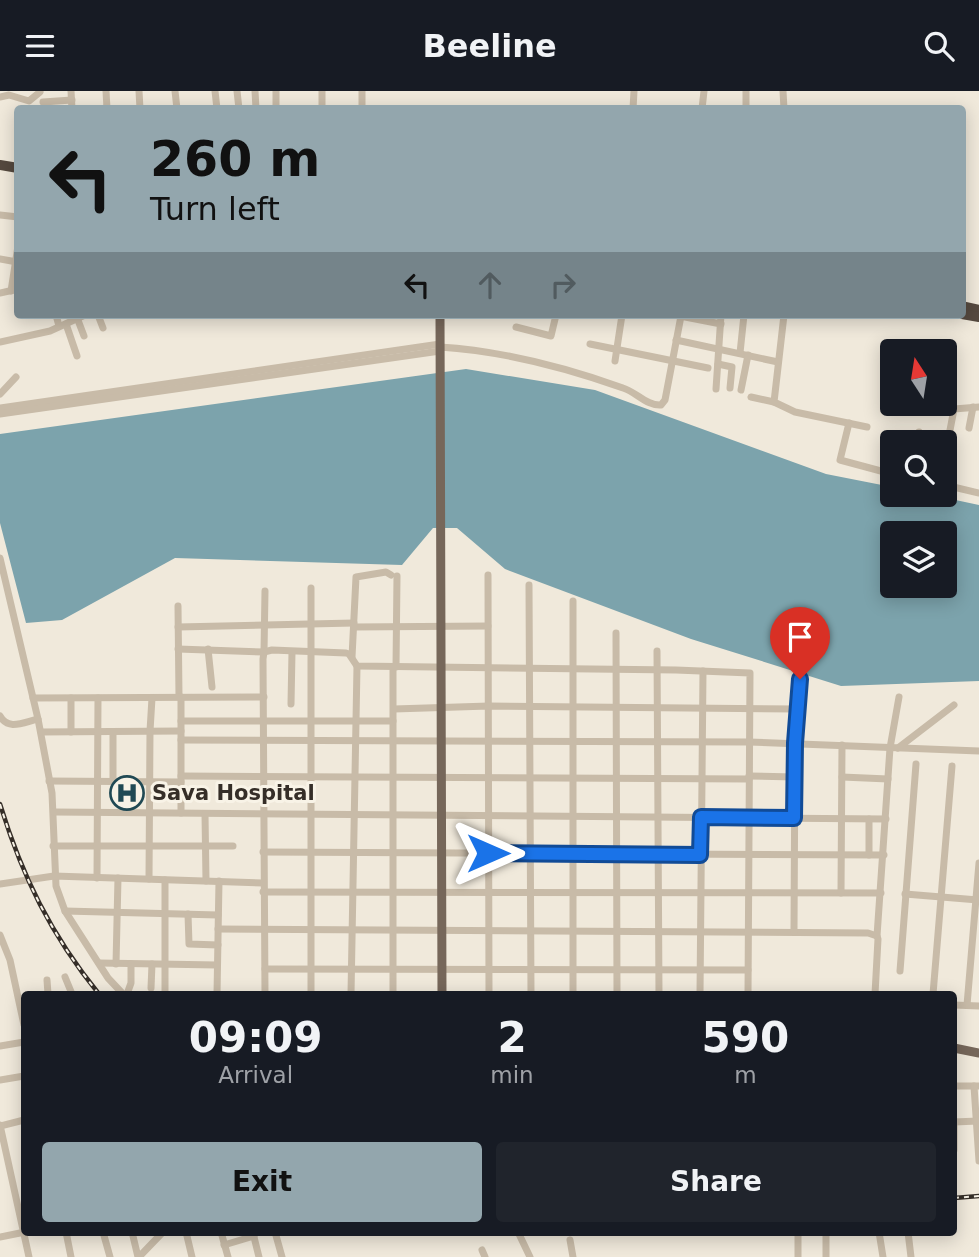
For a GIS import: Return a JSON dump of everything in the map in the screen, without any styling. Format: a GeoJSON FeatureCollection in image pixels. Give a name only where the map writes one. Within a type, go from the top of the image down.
{"type":"FeatureCollection","features":[{"type":"Feature","properties":{"kind":"main road"},"geometry":{"type":"LineString","coordinates":[[440,319],[442,991]]}},
{"type":"Feature","properties":{"kind":"main road"},"geometry":{"type":"LineString","coordinates":[[957,1049],[979,1053]]}},
{"type":"Feature","properties":{"kind":"street"},"geometry":{"type":"LineString","coordinates":[[0,97],[10,93],[29,101],[40,91],[44,105],[72,104],[71,91]]}},
{"type":"Feature","properties":{"kind":"street"},"geometry":{"type":"LineString","coordinates":[[0,293],[14,290]]}},
{"type":"Feature","properties":{"kind":"street"},"geometry":{"type":"LineString","coordinates":[[58,319],[77,356]]}},
{"type":"Feature","properties":{"kind":"street"},"geometry":{"type":"LineString","coordinates":[[0,342],[33,336],[72,319]]}},
{"type":"Feature","properties":{"kind":"street"},"geometry":{"type":"LineString","coordinates":[[77,319],[84,335]]}},
{"type":"Feature","properties":{"kind":"street"},"geometry":{"type":"LineString","coordinates":[[100,319],[103,328]]}},
{"type":"Feature","properties":{"kind":"street"},"geometry":{"type":"LineString","coordinates":[[516,327],[551,336],[555,319]]}},
{"type":"Feature","properties":{"kind":"street"},"geometry":{"type":"LineString","coordinates":[[615,361],[621,319]]}},
{"type":"Feature","properties":{"kind":"street"},"geometry":{"type":"LineString","coordinates":[[0,414],[440,347],[505,354],[626,389],[656,405],[662,405],[673,360],[678,319]]}},
{"type":"Feature","properties":{"kind":"street"},"geometry":{"type":"LineString","coordinates":[[694,319],[721,324]]}},
{"type":"Feature","properties":{"kind":"street"},"geometry":{"type":"LineString","coordinates":[[716,389],[721,319]]}},
{"type":"Feature","properties":{"kind":"street"},"geometry":{"type":"LineString","coordinates":[[741,390],[744,319]]}},
{"type":"Feature","properties":{"kind":"street"},"geometry":{"type":"LineString","coordinates":[[774,402],[783,319]]}},
{"type":"Feature","properties":{"kind":"street"},"geometry":{"type":"LineString","coordinates":[[676,340],[778,362]]}},
{"type":"Feature","properties":{"kind":"street"},"geometry":{"type":"LineString","coordinates":[[590,344],[708,368]]}},
{"type":"Feature","properties":{"kind":"street"},"geometry":{"type":"LineString","coordinates":[[718,364],[732,367],[730,388]]}},
{"type":"Feature","properties":{"kind":"street"},"geometry":{"type":"LineString","coordinates":[[0,394],[16,377]]}},
{"type":"Feature","properties":{"kind":"street"},"geometry":{"type":"LineString","coordinates":[[751,397],[774,402],[795,412],[867,427]]}},
{"type":"Feature","properties":{"kind":"street"},"geometry":{"type":"LineString","coordinates":[[0,408],[93,398]]}},
{"type":"Feature","properties":{"kind":"street"},"geometry":{"type":"LineString","coordinates":[[950,430],[954,409],[976,407],[969,428]]}},
{"type":"Feature","properties":{"kind":"street"},"geometry":{"type":"LineString","coordinates":[[849,423],[840,460],[880,471]]}},
{"type":"Feature","properties":{"kind":"street"},"geometry":{"type":"LineString","coordinates":[[957,488],[979,493]]}},
{"type":"Feature","properties":{"kind":"street"},"geometry":{"type":"LineString","coordinates":[[0,558],[50,781],[54,812],[54,876],[65,911],[99,963],[122,991]]}},
{"type":"Feature","properties":{"kind":"street"},"geometry":{"type":"LineString","coordinates":[[352,658],[356,577],[386,572],[394,576],[397,627],[393,721],[393,991]]}},
{"type":"Feature","properties":{"kind":"street"},"geometry":{"type":"LineString","coordinates":[[488,575],[489,991]]}},
{"type":"Feature","properties":{"kind":"street"},"geometry":{"type":"LineString","coordinates":[[529,585],[531,991]]}},
{"type":"Feature","properties":{"kind":"street"},"geometry":{"type":"LineString","coordinates":[[311,588],[311,991]]}},
{"type":"Feature","properties":{"kind":"street"},"geometry":{"type":"LineString","coordinates":[[265,591],[265,991]]}},
{"type":"Feature","properties":{"kind":"street"},"geometry":{"type":"LineString","coordinates":[[573,601],[573,991]]}},
{"type":"Feature","properties":{"kind":"street"},"geometry":{"type":"LineString","coordinates":[[178,606],[181,813]]}},
{"type":"Feature","properties":{"kind":"street"},"geometry":{"type":"LineString","coordinates":[[178,627],[311,623],[397,627],[488,626]]}},
{"type":"Feature","properties":{"kind":"street"},"geometry":{"type":"LineString","coordinates":[[616,633],[617,991]]}},
{"type":"Feature","properties":{"kind":"street"},"geometry":{"type":"LineString","coordinates":[[178,649],[345,653],[357,666],[351,991]]}},
{"type":"Feature","properties":{"kind":"street"},"geometry":{"type":"LineString","coordinates":[[208,649],[212,687]]}},
{"type":"Feature","properties":{"kind":"street"},"geometry":{"type":"LineString","coordinates":[[657,651],[659,991]]}},
{"type":"Feature","properties":{"kind":"street"},"geometry":{"type":"LineString","coordinates":[[291,704],[292,652]]}},
{"type":"Feature","properties":{"kind":"street"},"geometry":{"type":"LineString","coordinates":[[357,666],[750,673],[748,991]]}},
{"type":"Feature","properties":{"kind":"street"},"geometry":{"type":"LineString","coordinates":[[700,991],[703,671]]}},
{"type":"Feature","properties":{"kind":"street"},"geometry":{"type":"LineString","coordinates":[[794,932],[794,776],[800,679]]}},
{"type":"Feature","properties":{"kind":"street"},"geometry":{"type":"LineString","coordinates":[[33,698],[264,697]]}},
{"type":"Feature","properties":{"kind":"street"},"geometry":{"type":"LineString","coordinates":[[875,991],[888,779],[899,697]]}},
{"type":"Feature","properties":{"kind":"street"},"geometry":{"type":"LineString","coordinates":[[71,698],[71,732]]}},
{"type":"Feature","properties":{"kind":"street"},"geometry":{"type":"LineString","coordinates":[[97,878],[98,698]]}},
{"type":"Feature","properties":{"kind":"street"},"geometry":{"type":"LineString","coordinates":[[149,879],[152,698]]}},
{"type":"Feature","properties":{"kind":"street"},"geometry":{"type":"LineString","coordinates":[[894,748],[954,705]]}},
{"type":"Feature","properties":{"kind":"street"},"geometry":{"type":"LineString","coordinates":[[394,709],[489,706],[798,709]]}},
{"type":"Feature","properties":{"kind":"street"},"geometry":{"type":"LineString","coordinates":[[0,716],[9,726],[38,719]]}},
{"type":"Feature","properties":{"kind":"street"},"geometry":{"type":"LineString","coordinates":[[181,721],[393,721]]}},
{"type":"Feature","properties":{"kind":"street"},"geometry":{"type":"LineString","coordinates":[[41,733],[181,731]]}},
{"type":"Feature","properties":{"kind":"street"},"geometry":{"type":"LineString","coordinates":[[113,732],[113,781]]}},
{"type":"Feature","properties":{"kind":"street"},"geometry":{"type":"LineString","coordinates":[[181,740],[750,741],[979,751]]}},
{"type":"Feature","properties":{"kind":"street"},"geometry":{"type":"LineString","coordinates":[[841,893],[842,745]]}},
{"type":"Feature","properties":{"kind":"street"},"geometry":{"type":"LineString","coordinates":[[900,971],[916,764]]}},
{"type":"Feature","properties":{"kind":"street"},"geometry":{"type":"LineString","coordinates":[[933,991],[952,766]]}},
{"type":"Feature","properties":{"kind":"street"},"geometry":{"type":"LineString","coordinates":[[50,781],[150,782],[264,776],[794,776]]}},
{"type":"Feature","properties":{"kind":"street"},"geometry":{"type":"LineString","coordinates":[[842,777],[888,779]]}},
{"type":"Feature","properties":{"kind":"street"},"geometry":{"type":"LineString","coordinates":[[54,812],[886,819]]}},
{"type":"Feature","properties":{"kind":"street"},"geometry":{"type":"LineString","coordinates":[[205,814],[206,881]]}},
{"type":"Feature","properties":{"kind":"street"},"geometry":{"type":"LineString","coordinates":[[869,818],[869,855]]}},
{"type":"Feature","properties":{"kind":"street"},"geometry":{"type":"LineString","coordinates":[[53,846],[233,846]]}},
{"type":"Feature","properties":{"kind":"street"},"geometry":{"type":"LineString","coordinates":[[263,852],[884,855]]}},
{"type":"Feature","properties":{"kind":"street"},"geometry":{"type":"LineString","coordinates":[[967,1006],[979,863]]}},
{"type":"Feature","properties":{"kind":"street"},"geometry":{"type":"LineString","coordinates":[[0,884],[54,876],[263,883]]}},
{"type":"Feature","properties":{"kind":"street"},"geometry":{"type":"LineString","coordinates":[[116,964],[118,878]]}},
{"type":"Feature","properties":{"kind":"street"},"geometry":{"type":"LineString","coordinates":[[165,880],[165,991]]}},
{"type":"Feature","properties":{"kind":"street"},"geometry":{"type":"LineString","coordinates":[[217,991],[219,881]]}},
{"type":"Feature","properties":{"kind":"street"},"geometry":{"type":"LineString","coordinates":[[264,892],[881,893]]}},
{"type":"Feature","properties":{"kind":"street"},"geometry":{"type":"LineString","coordinates":[[905,894],[977,900]]}},
{"type":"Feature","properties":{"kind":"street"},"geometry":{"type":"LineString","coordinates":[[65,911],[218,915]]}},
{"type":"Feature","properties":{"kind":"street"},"geometry":{"type":"LineString","coordinates":[[188,914],[189,944],[218,946]]}},
{"type":"Feature","properties":{"kind":"street"},"geometry":{"type":"LineString","coordinates":[[218,929],[794,932],[868,933],[877,936]]}},
{"type":"Feature","properties":{"kind":"street"},"geometry":{"type":"LineString","coordinates":[[0,935],[21,999]]}},
{"type":"Feature","properties":{"kind":"street"},"geometry":{"type":"LineString","coordinates":[[99,963],[217,965]]}},
{"type":"Feature","properties":{"kind":"street"},"geometry":{"type":"LineString","coordinates":[[127,991],[131,983],[131,964]]}},
{"type":"Feature","properties":{"kind":"street"},"geometry":{"type":"LineString","coordinates":[[151,988],[152,964]]}},
{"type":"Feature","properties":{"kind":"street"},"geometry":{"type":"LineString","coordinates":[[0,968],[12,966]]}},
{"type":"Feature","properties":{"kind":"street"},"geometry":{"type":"LineString","coordinates":[[265,968],[748,970]]}},
{"type":"Feature","properties":{"kind":"street"},"geometry":{"type":"LineString","coordinates":[[65,977],[71,991]]}},
{"type":"Feature","properties":{"kind":"street"},"geometry":{"type":"LineString","coordinates":[[47,980],[48,991]]}},
{"type":"Feature","properties":{"kind":"street"},"geometry":{"type":"LineString","coordinates":[[957,1005],[979,1006]]}},
{"type":"Feature","properties":{"kind":"street"},"geometry":{"type":"LineString","coordinates":[[0,1046],[21,1042]]}},
{"type":"Feature","properties":{"kind":"street"},"geometry":{"type":"LineString","coordinates":[[0,1080],[21,1076]]}},
{"type":"Feature","properties":{"kind":"street"},"geometry":{"type":"LineString","coordinates":[[957,1087],[977,1086],[979,1161]]}},
{"type":"Feature","properties":{"kind":"street"},"geometry":{"type":"LineString","coordinates":[[21,1121],[0,1126],[21,1207]]}},
{"type":"Feature","properties":{"kind":"street"},"geometry":{"type":"LineString","coordinates":[[957,1121],[977,1121]]}},
{"type":"Feature","properties":{"kind":"street"},"geometry":{"type":"LineString","coordinates":[[0,1237],[21,1233]]}},
{"type":"Feature","properties":{"kind":"street"},"geometry":{"type":"LineString","coordinates":[[25,1236],[29,1257]]}},
{"type":"Feature","properties":{"kind":"street"},"geometry":{"type":"LineString","coordinates":[[67,1236],[71,1257]]}},
{"type":"Feature","properties":{"kind":"street"},"geometry":{"type":"LineString","coordinates":[[104,1236],[110,1257]]}},
{"type":"Feature","properties":{"kind":"street"},"geometry":{"type":"LineString","coordinates":[[133,1236],[138,1257]]}},
{"type":"Feature","properties":{"kind":"street"},"geometry":{"type":"LineString","coordinates":[[138,1257],[158,1236]]}},
{"type":"Feature","properties":{"kind":"street"},"geometry":{"type":"LineString","coordinates":[[187,1236],[192,1257]]}},
{"type":"Feature","properties":{"kind":"street"},"geometry":{"type":"LineString","coordinates":[[222,1236],[225,1256]]}},
{"type":"Feature","properties":{"kind":"street"},"geometry":{"type":"LineString","coordinates":[[224,1245],[248,1236]]}},
{"type":"Feature","properties":{"kind":"street"},"geometry":{"type":"LineString","coordinates":[[254,1236],[259,1257]]}},
{"type":"Feature","properties":{"kind":"street"},"geometry":{"type":"LineString","coordinates":[[276,1236],[282,1257]]}},
{"type":"Feature","properties":{"kind":"street"},"geometry":{"type":"LineString","coordinates":[[520,1236],[530,1257]]}},
{"type":"Feature","properties":{"kind":"street"},"geometry":{"type":"LineString","coordinates":[[798,1236],[798,1257]]}},
{"type":"Feature","properties":{"kind":"street"},"geometry":{"type":"LineString","coordinates":[[826,1236],[826,1257]]}},
{"type":"Feature","properties":{"kind":"street"},"geometry":{"type":"LineString","coordinates":[[879,1236],[881,1256]]}},
{"type":"Feature","properties":{"kind":"street"},"geometry":{"type":"LineString","coordinates":[[908,1236],[911,1257]]}},
{"type":"Feature","properties":{"kind":"street"},"geometry":{"type":"LineString","coordinates":[[570,1240],[573,1257]]}},
{"type":"Feature","properties":{"kind":"water"},"geometry":{"type":"Polygon","coordinates":[[[466,369],[595,390],[826,474],[880,485],[880,507],[957,507],[957,500],[979,505],[979,681],[841,686],[691,639],[505,569],[457,528],[433,528],[402,565],[175,558],[62,620],[26,623],[0,523],[0,434],[466,369]]]}},
{"type":"Feature","properties":{"kind":"railway"},"geometry":{"type":"LineString","coordinates":[[0,804],[18,856],[40,904],[66,950],[97,991]]}},
{"type":"Feature","properties":{"kind":"railway"},"geometry":{"type":"LineString","coordinates":[[957,1198],[979,1196]]}},
{"type":"Feature","properties":{"kind":"place","name":"Sava Hospital"},"geometry":{"type":"Point","coordinates":[127,793]}},
{"type":"Feature","properties":{"kind":"route"},"geometry":{"type":"LineString","coordinates":[[488,853],[700,855],[701,817],[794,818],[795,743],[800,679]]}}]}
